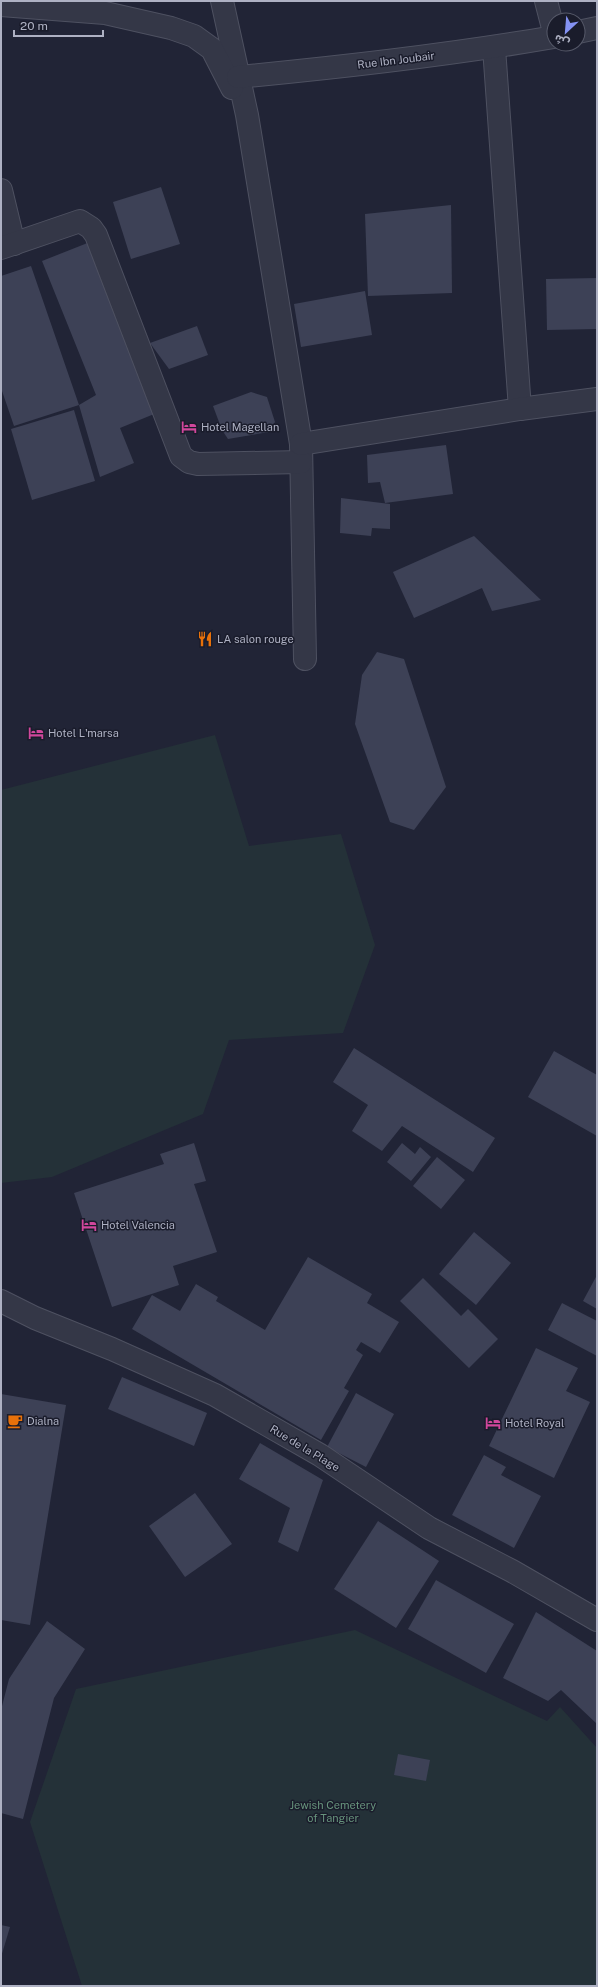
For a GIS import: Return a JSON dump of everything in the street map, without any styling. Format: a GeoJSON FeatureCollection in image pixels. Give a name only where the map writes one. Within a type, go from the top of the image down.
{"type":"FeatureCollection","features":[{"type":"Feature","properties":{"kind":"street"},"geometry":{"type":"LineString","coordinates":[[222,1],[247,115],[301,453],[305,659]]}},
{"type":"Feature","properties":{"kind":"street"},"geometry":{"type":"LineString","coordinates":[[546,1],[549,12]]}},
{"type":"Feature","properties":{"kind":"street"},"geometry":{"type":"LineString","coordinates":[[1,5],[105,13],[171,28],[194,36],[212,49],[247,115]]}},
{"type":"Feature","properties":{"kind":"street"},"geometry":{"type":"LineString","coordinates":[[586,30],[597,28]]}},
{"type":"Feature","properties":{"kind":"street","name":"Rue Ibn Joubair"},"geometry":{"type":"LineString","coordinates":[[238,77],[351,66],[494,48],[546,38]]}},
{"type":"Feature","properties":{"kind":"street"},"geometry":{"type":"LineString","coordinates":[[494,48],[520,409]]}},
{"type":"Feature","properties":{"kind":"street"},"geometry":{"type":"LineString","coordinates":[[1,190],[7,246],[80,221],[92,228],[96,235],[176,446],[181,456],[198,464],[301,453],[520,409],[597,399]]}},
{"type":"Feature","properties":{"kind":"street","name":"Rue de la Plage"},"geometry":{"type":"LineString","coordinates":[[1,1301],[35,1318],[112,1349],[215,1395],[320,1455],[429,1528],[512,1571],[597,1620]]}},
{"type":"Feature","properties":{"kind":"green space"},"geometry":{"type":"Polygon","coordinates":[[[215,735],[249,846],[341,834],[375,945],[343,1033],[229,1040],[203,1114],[52,1177],[1,1183],[1,790],[215,735]]]}},
{"type":"Feature","properties":{"kind":"green space","name":"Jewish Cemetery of Tangier"},"geometry":{"type":"Polygon","coordinates":[[[355,1630],[547,1721],[560,1707],[597,1748],[597,1986],[82,1986],[30,1822],[76,1689],[355,1630]]]}},
{"type":"Feature","properties":{"kind":"building"},"geometry":{"type":"Polygon","coordinates":[[[161,187],[180,244],[131,259],[113,202],[161,187]]]}},
{"type":"Feature","properties":{"kind":"building"},"geometry":{"type":"Polygon","coordinates":[[[451,205],[452,293],[368,296],[365,214],[451,205]]]}},
{"type":"Feature","properties":{"kind":"building"},"geometry":{"type":"Polygon","coordinates":[[[90,242],[159,412],[120,428],[134,463],[100,477],[79,405],[96,395],[42,261],[90,242]]]}},
{"type":"Feature","properties":{"kind":"building"},"geometry":{"type":"Polygon","coordinates":[[[31,266],[79,405],[14,426],[1,388],[1,276],[31,266]]]}},
{"type":"Feature","properties":{"kind":"building"},"geometry":{"type":"Polygon","coordinates":[[[597,278],[597,329],[547,330],[546,279],[597,278]]]}},
{"type":"Feature","properties":{"kind":"building"},"geometry":{"type":"Polygon","coordinates":[[[365,291],[372,335],[301,347],[294,304],[365,291]]]}},
{"type":"Feature","properties":{"kind":"building"},"geometry":{"type":"Polygon","coordinates":[[[197,326],[208,355],[169,369],[150,343],[197,326]]]}},
{"type":"Feature","properties":{"kind":"building"},"geometry":{"type":"Polygon","coordinates":[[[251,392],[267,397],[275,422],[269,432],[228,439],[222,430],[213,406],[251,392]]]}},
{"type":"Feature","properties":{"kind":"building"},"geometry":{"type":"Polygon","coordinates":[[[74,410],[95,481],[32,500],[11,429],[74,410]]]}},
{"type":"Feature","properties":{"kind":"building"},"geometry":{"type":"Polygon","coordinates":[[[446,445],[453,494],[385,503],[380,482],[368,483],[367,455],[446,445]]]}},
{"type":"Feature","properties":{"kind":"building"},"geometry":{"type":"Polygon","coordinates":[[[341,498],[390,504],[390,529],[372,528],[371,536],[340,533],[341,498]]]}},
{"type":"Feature","properties":{"kind":"building"},"geometry":{"type":"Polygon","coordinates":[[[474,536],[541,600],[492,611],[482,588],[414,618],[393,572],[474,536]]]}},
{"type":"Feature","properties":{"kind":"building"},"geometry":{"type":"Polygon","coordinates":[[[377,652],[404,659],[446,787],[414,830],[390,822],[355,724],[362,675],[377,652]]]}},
{"type":"Feature","properties":{"kind":"building"},"geometry":{"type":"Polygon","coordinates":[[[354,1048],[495,1138],[473,1172],[402,1126],[382,1151],[352,1131],[368,1105],[333,1082],[354,1048]]]}},
{"type":"Feature","properties":{"kind":"building"},"geometry":{"type":"Polygon","coordinates":[[[554,1051],[597,1075],[597,1136],[528,1097],[554,1051]]]}},
{"type":"Feature","properties":{"kind":"building"},"geometry":{"type":"Polygon","coordinates":[[[194,1143],[206,1181],[194,1184],[217,1252],[173,1266],[179,1285],[112,1307],[74,1193],[164,1164],[160,1154],[194,1143]]]}},
{"type":"Feature","properties":{"kind":"building"},"geometry":{"type":"Polygon","coordinates":[[[402,1143],[415,1154],[420,1147],[431,1157],[411,1181],[387,1162],[402,1143]]]}},
{"type":"Feature","properties":{"kind":"building"},"geometry":{"type":"Polygon","coordinates":[[[437,1157],[465,1180],[441,1209],[413,1186],[437,1157]]]}},
{"type":"Feature","properties":{"kind":"building"},"geometry":{"type":"Polygon","coordinates":[[[474,1232],[511,1263],[476,1305],[439,1274],[474,1232]]]}},
{"type":"Feature","properties":{"kind":"building"},"geometry":{"type":"Polygon","coordinates":[[[308,1257],[372,1294],[367,1303],[399,1322],[380,1353],[361,1342],[356,1350],[363,1355],[344,1388],[349,1391],[321,1440],[132,1329],[152,1295],[180,1311],[196,1284],[218,1297],[216,1301],[265,1330],[308,1257]]]}},
{"type":"Feature","properties":{"kind":"building"},"geometry":{"type":"Polygon","coordinates":[[[597,1275],[597,1309],[583,1301],[597,1275]]]}},
{"type":"Feature","properties":{"kind":"building"},"geometry":{"type":"Polygon","coordinates":[[[423,1278],[461,1316],[468,1309],[498,1339],[469,1368],[400,1301],[423,1278]]]}},
{"type":"Feature","properties":{"kind":"building"},"geometry":{"type":"Polygon","coordinates":[[[562,1303],[597,1321],[597,1356],[548,1330],[562,1303]]]}},
{"type":"Feature","properties":{"kind":"building"},"geometry":{"type":"Polygon","coordinates":[[[536,1348],[578,1368],[566,1391],[590,1402],[554,1478],[489,1446],[536,1348]]]}},
{"type":"Feature","properties":{"kind":"building"},"geometry":{"type":"Polygon","coordinates":[[[122,1377],[207,1413],[194,1446],[108,1409],[122,1377]]]}},
{"type":"Feature","properties":{"kind":"building"},"geometry":{"type":"Polygon","coordinates":[[[356,1393],[394,1414],[366,1467],[327,1447],[356,1393]]]}},
{"type":"Feature","properties":{"kind":"building"},"geometry":{"type":"Polygon","coordinates":[[[1,1394],[66,1405],[30,1625],[1,1620],[1,1394]]]}},
{"type":"Feature","properties":{"kind":"building"},"geometry":{"type":"Polygon","coordinates":[[[260,1443],[323,1480],[298,1552],[278,1542],[290,1508],[239,1479],[260,1443]]]}},
{"type":"Feature","properties":{"kind":"building"},"geometry":{"type":"Polygon","coordinates":[[[484,1455],[506,1467],[501,1475],[541,1496],[514,1548],[452,1515],[484,1455]]]}},
{"type":"Feature","properties":{"kind":"building"},"geometry":{"type":"Polygon","coordinates":[[[195,1493],[232,1544],[185,1577],[149,1526],[195,1493]]]}},
{"type":"Feature","properties":{"kind":"building"},"geometry":{"type":"Polygon","coordinates":[[[378,1521],[439,1561],[396,1628],[334,1589],[378,1521]]]}},
{"type":"Feature","properties":{"kind":"building"},"geometry":{"type":"Polygon","coordinates":[[[436,1580],[514,1624],[486,1673],[408,1629],[436,1580]]]}},
{"type":"Feature","properties":{"kind":"building"},"geometry":{"type":"Polygon","coordinates":[[[536,1612],[597,1651],[597,1724],[561,1690],[548,1701],[503,1678],[536,1612]]]}},
{"type":"Feature","properties":{"kind":"building"},"geometry":{"type":"Polygon","coordinates":[[[47,1621],[85,1649],[54,1698],[23,1819],[1,1813],[1,1710],[9,1679],[47,1621]]]}},
{"type":"Feature","properties":{"kind":"building"},"geometry":{"type":"Polygon","coordinates":[[[398,1754],[430,1760],[426,1781],[394,1775],[398,1754]]]}},
{"type":"Feature","properties":{"kind":"building"},"geometry":{"type":"Polygon","coordinates":[[[1,1925],[10,1927],[1,1957],[1,1925]]]}},
{"type":"Feature","properties":{"kind":"place","name":"Hotel Magellan"},"geometry":{"type":"Point","coordinates":[189,427]}},
{"type":"Feature","properties":{"kind":"place","name":"LA salon rouge"},"geometry":{"type":"Point","coordinates":[205,639]}},
{"type":"Feature","properties":{"kind":"place","name":"Hotel L'marsa"},"geometry":{"type":"Point","coordinates":[36,733]}},
{"type":"Feature","properties":{"kind":"place","name":"Hotel Valencia"},"geometry":{"type":"Point","coordinates":[89,1225]}},
{"type":"Feature","properties":{"kind":"place","name":"Dialna"},"geometry":{"type":"Point","coordinates":[15,1421]}},
{"type":"Feature","properties":{"kind":"place","name":"Hotel Royal"},"geometry":{"type":"Point","coordinates":[493,1423]}}]}
